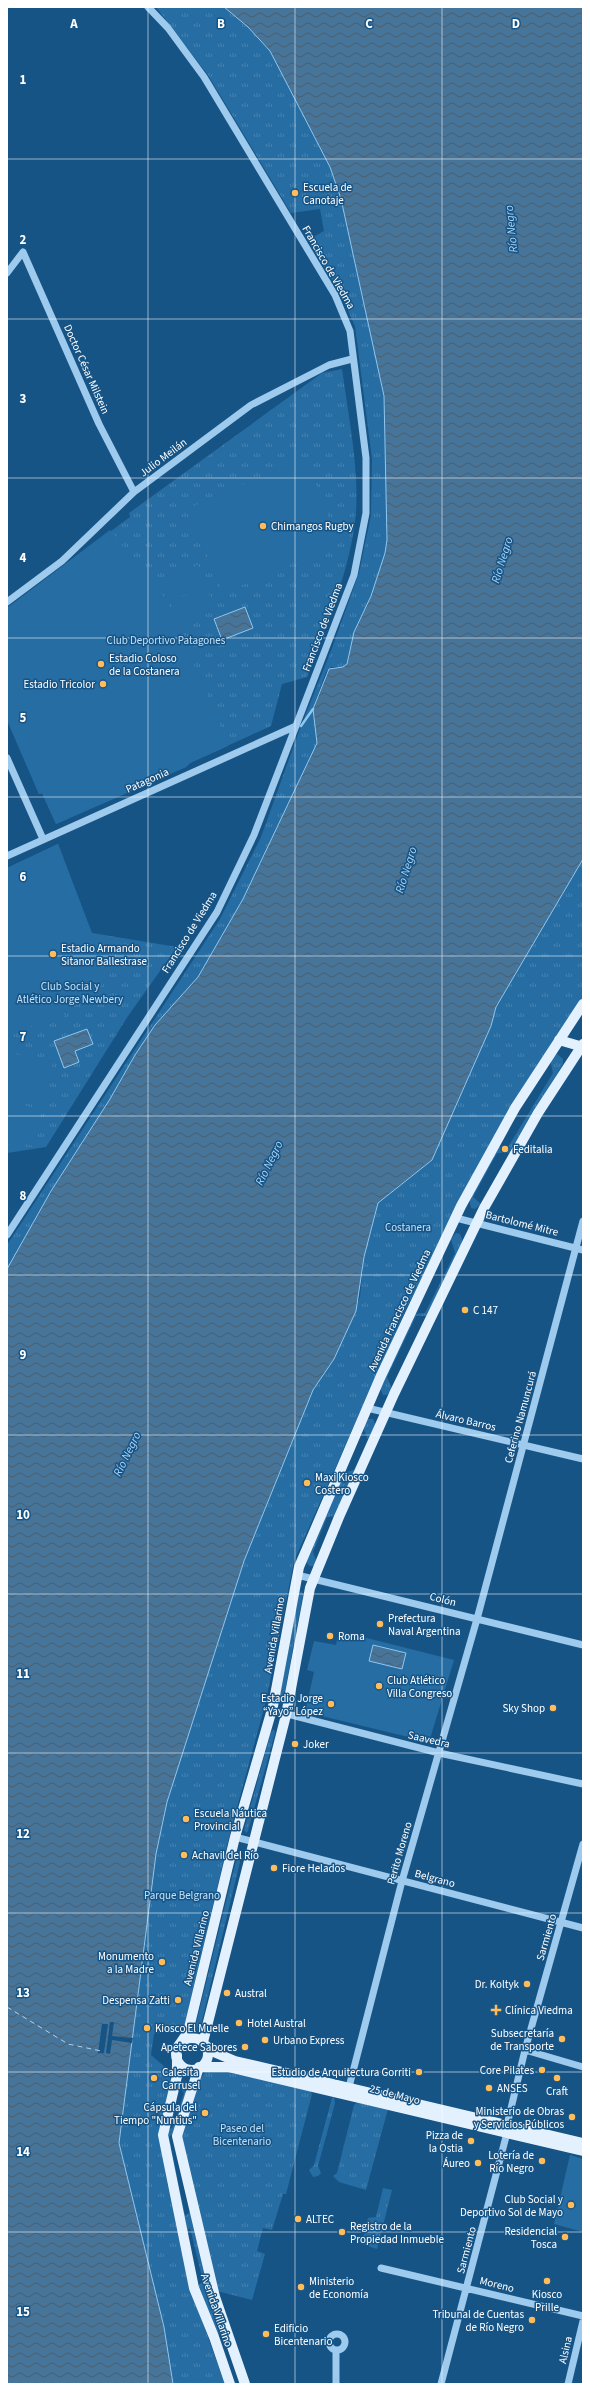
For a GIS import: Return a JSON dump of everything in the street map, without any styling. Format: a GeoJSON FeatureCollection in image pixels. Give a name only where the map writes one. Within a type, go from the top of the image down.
{"type":"FeatureCollection","features":[{"type":"Feature","properties":{"kind":"main road","name":"Avenida Francisco de Viedma"},"geometry":{"type":"LineString","coordinates":[[297,1575],[367,1408],[456,1218],[515,1108],[583,1004]]}},
{"type":"Feature","properties":{"kind":"main road"},"geometry":{"type":"LineString","coordinates":[[200,2067],[204,2064],[208,2056],[204,2044],[252,1842],[286,1715],[310,1588],[339,1517],[430,1316],[477,1223],[538,1112],[582,1045],[559,1040]]}},
{"type":"Feature","properties":{"kind":"main road","name":"Avenida Villarino"},"geometry":{"type":"LineString","coordinates":[[230,2384],[214,2337],[194,2288],[163,2135],[177,2076],[178,2050],[188,2032],[235,1837],[272,1710],[297,1575]]}},
{"type":"Feature","properties":{"kind":"main road","name":"25 de Mayo"},"geometry":{"type":"LineString","coordinates":[[348,2091],[224,2066],[200,2067],[193,2069],[184,2067],[178,2050],[191,2038],[235,2061],[348,2091],[507,2129],[583,2151]]}},
{"type":"Feature","properties":{"kind":"main road","name":"Avenida Villarino"},"geometry":{"type":"LineString","coordinates":[[200,2067],[177,2136],[215,2297],[246,2384]]}},
{"type":"Feature","properties":{"kind":"main road","name":"25 de Mayo"},"geometry":{"type":"LineString","coordinates":[[507,2129],[583,2143]]}},
{"type":"Feature","properties":{"kind":"street","name":"Francisco de Viedma"},"geometry":{"type":"LineString","coordinates":[[7,1235],[217,912],[254,835],[354,575],[366,513],[366,458],[352,359],[350,331],[335,295],[204,77],[168,28],[148,7]]}},
{"type":"Feature","properties":{"kind":"street","name":"Doctor César Milstein"},"geometry":{"type":"LineString","coordinates":[[7,273],[23,252],[99,424],[134,492]]}},
{"type":"Feature","properties":{"kind":"street","name":"Julio Meilán"},"geometry":{"type":"LineString","coordinates":[[7,602],[62,561],[134,492],[251,405],[329,365],[352,359]]}},
{"type":"Feature","properties":{"kind":"street","name":"Patagonia"},"geometry":{"type":"LineString","coordinates":[[7,856],[296,726]]}},
{"type":"Feature","properties":{"kind":"street"},"geometry":{"type":"LineString","coordinates":[[7,758],[43,839]]}},
{"type":"Feature","properties":{"kind":"street","name":"Bartolomé Mitre"},"geometry":{"type":"LineString","coordinates":[[456,1218],[579,1249]]}},
{"type":"Feature","properties":{"kind":"street","name":"Ceferino Namuncurá"},"geometry":{"type":"LineString","coordinates":[[477,1619],[579,1249],[583,1221]]}},
{"type":"Feature","properties":{"kind":"street","name":"Álvaro Barros"},"geometry":{"type":"LineString","coordinates":[[367,1408],[583,1459]]}},
{"type":"Feature","properties":{"kind":"street","name":"Colón"},"geometry":{"type":"LineString","coordinates":[[297,1575],[583,1645]]}},
{"type":"Feature","properties":{"kind":"street","name":"Perito Moreno"},"geometry":{"type":"LineString","coordinates":[[348,2091],[402,1881],[477,1619]]}},
{"type":"Feature","properties":{"kind":"street","name":"Saavedra"},"geometry":{"type":"LineString","coordinates":[[272,1710],[286,1715],[439,1753],[583,1784]]}},
{"type":"Feature","properties":{"kind":"street","name":"Belgrano"},"geometry":{"type":"LineString","coordinates":[[235,1837],[583,1928]]}},
{"type":"Feature","properties":{"kind":"street","name":"Sarmiento"},"geometry":{"type":"LineString","coordinates":[[441,2384],[468,2288],[525,2050],[583,1844]]}},
{"type":"Feature","properties":{"kind":"street"},"geometry":{"type":"LineString","coordinates":[[525,2050],[583,2067]]}},
{"type":"Feature","properties":{"kind":"street","name":"Moreno"},"geometry":{"type":"LineString","coordinates":[[382,2268],[583,2316]]}},
{"type":"Feature","properties":{"kind":"street","name":"Alsina"},"geometry":{"type":"LineString","coordinates":[[568,2384],[583,2321]]}},
{"type":"Feature","properties":{"kind":"street"},"geometry":{"type":"LineString","coordinates":[[336,2350],[336,2384]]}},
{"type":"Feature","properties":{"kind":"green space"},"geometry":{"type":"Polygon","coordinates":[[[156,7],[224,7],[248,27],[270,51],[330,167],[341,199],[384,396],[387,540],[385,553],[371,596],[354,632],[347,664],[343,667],[331,667],[326,672],[313,709],[317,743],[243,899],[198,977],[155,1025],[135,1055],[110,1099],[51,1191],[7,1269],[7,1245],[220,919],[261,837],[359,573],[371,515],[372,459],[355,326],[340,293],[308,240],[324,231],[320,209],[291,213],[208,75],[156,7]]]}},
{"type":"Feature","properties":{"kind":"green space","name":"Club Deportivo Patagones"},"geometry":{"type":"Polygon","coordinates":[[[342,369],[356,476],[357,494],[354,532],[344,574],[307,677],[282,684],[271,726],[190,763],[186,767],[56,824],[42,793],[39,794],[7,720],[7,608],[130,517],[129,513],[322,373],[342,369]]]}},
{"type":"Feature","properties":{"kind":"green space","name":"Chimangos Rugby"},"geometry":{"type":"Polygon","coordinates":[[[306,457],[338,544],[223,593],[187,509],[306,457]]]}},
{"type":"Feature","properties":{"kind":"green space","name":"Estadio Coloso de la Costanera"},"geometry":{"type":"Polygon","coordinates":[[[110,530],[168,602],[228,746],[190,763],[186,767],[56,824],[42,793],[39,794],[7,720],[7,608],[110,530]]]}},
{"type":"Feature","properties":{"kind":"green space"},"geometry":{"type":"Polygon","coordinates":[[[198,565],[207,586],[170,601],[162,581],[198,565]]]}},
{"type":"Feature","properties":{"kind":"green space"},"geometry":{"type":"Polygon","coordinates":[[[206,587],[215,608],[179,623],[170,602],[206,587]]]}},
{"type":"Feature","properties":{"kind":"green space","name":"Club Social y Atlético Jorge Newbery"},"geometry":{"type":"Polygon","coordinates":[[[58,844],[92,933],[177,947],[128,1016],[46,1147],[7,1153],[7,868],[58,844]]]}},
{"type":"Feature","properties":{"kind":"green space","name":"Estadio Armando Sitanor Ballestrase"},"geometry":{"type":"Polygon","coordinates":[[[58,844],[92,934],[104,974],[93,996],[62,1009],[65,1016],[46,1025],[44,1021],[7,1036],[7,868],[58,844]]]}},
{"type":"Feature","properties":{"kind":"green space","name":"Costanera"},"geometry":{"type":"Polygon","coordinates":[[[583,859],[583,997],[511,1106],[405,1311],[294,1561],[266,1701],[230,1833],[185,2024],[179,2029],[154,2034],[151,2055],[166,2068],[171,2080],[159,2130],[190,2288],[225,2384],[173,2384],[164,2327],[119,2143],[156,1854],[167,1802],[244,1561],[313,1390],[334,1359],[360,1297],[364,1257],[378,1203],[432,1160],[491,1026],[496,1007],[583,859]]]}},
{"type":"Feature","properties":{"kind":"green space"},"geometry":{"type":"Polygon","coordinates":[[[11,1053],[53,1063],[42,1107],[7,1099],[7,1067],[11,1053]]]}},
{"type":"Feature","properties":{"kind":"green space"},"geometry":{"type":"Polygon","coordinates":[[[557,1054],[563,1059],[563,1064],[509,1153],[497,1153],[473,1197],[481,1204],[475,1209],[471,1208],[469,1198],[497,1147],[508,1147],[553,1073],[550,1059],[557,1054]]]}},
{"type":"Feature","properties":{"kind":"green space"},"geometry":{"type":"Polygon","coordinates":[[[7,1101],[42,1110],[34,1146],[7,1140],[7,1101]]]}},
{"type":"Feature","properties":{"kind":"green space"},"geometry":{"type":"Polygon","coordinates":[[[456,1233],[460,1234],[463,1242],[426,1316],[416,1316],[387,1377],[392,1389],[387,1395],[383,1395],[380,1388],[414,1314],[425,1313],[455,1253],[451,1239],[456,1233]]]}},
{"type":"Feature","properties":{"kind":"green space"},"geometry":{"type":"Polygon","coordinates":[[[368,1419],[373,1419],[376,1426],[335,1516],[327,1517],[313,1552],[317,1563],[315,1566],[309,1566],[306,1561],[343,1473],[354,1470],[368,1440],[363,1427],[368,1419]]]}},
{"type":"Feature","properties":{"kind":"green space"},"geometry":{"type":"Polygon","coordinates":[[[302,1591],[303,1594],[283,1702],[281,1704],[279,1701],[299,1593],[302,1591]]]}},
{"type":"Feature","properties":{"kind":"green space","name":"Club Atlético Villa Congreso"},"geometry":{"type":"Polygon","coordinates":[[[339,1631],[454,1660],[429,1742],[305,1712],[314,1672],[307,1670],[314,1641],[336,1645],[339,1631]]]}},
{"type":"Feature","properties":{"kind":"green space"},"geometry":{"type":"Polygon","coordinates":[[[274,1729],[275,1733],[248,1831],[246,1833],[244,1830],[271,1732],[274,1729]]]}},
{"type":"Feature","properties":{"kind":"green space"},"geometry":{"type":"Polygon","coordinates":[[[239,1858],[240,1862],[200,2029],[197,2031],[195,2028],[236,1861],[239,1858]]]}},
{"type":"Feature","properties":{"kind":"green space","name":"Paseo del Bicentenario"},"geometry":{"type":"Polygon","coordinates":[[[213,2069],[310,2090],[312,2094],[286,2194],[283,2194],[272,2230],[263,2228],[257,2251],[265,2254],[252,2300],[217,2291],[180,2134],[200,2079],[205,2072],[213,2069]]]}},
{"type":"Feature","properties":{"kind":"green space"},"geometry":{"type":"Polygon","coordinates":[[[181,2081],[187,2082],[189,2085],[173,2134],[169,2137],[185,2216],[190,2212],[223,2336],[216,2332],[197,2287],[203,2281],[190,2228],[186,2232],[166,2131],[173,2127],[184,2093],[178,2085],[181,2081]]]}},
{"type":"Feature","properties":{"kind":"green space"},"geometry":{"type":"Polygon","coordinates":[[[334,2097],[335,2103],[318,2166],[321,2173],[318,2176],[313,2177],[309,2170],[314,2165],[332,2098],[334,2097]]]}},
{"type":"Feature","properties":{"kind":"green space"},"geometry":{"type":"Polygon","coordinates":[[[358,2102],[388,2109],[366,2190],[339,2182],[333,2176],[337,2173],[354,2105],[358,2102]]]}},
{"type":"Feature","properties":{"kind":"green space","name":"Club Social y Deportivo Sol de Mayo"},"geometry":{"type":"Polygon","coordinates":[[[570,2155],[583,2159],[583,2232],[554,2224],[570,2155]]]}},
{"type":"Feature","properties":{"kind":"green space"},"geometry":{"type":"Polygon","coordinates":[[[383,2188],[392,2190],[377,2249],[365,2245],[362,2241],[368,2218],[376,2217],[383,2188]]]}},
{"type":"Feature","properties":{"kind":"water","name":"Río Negro"},"geometry":{"type":"Polygon","coordinates":[[[224,7],[583,7],[583,859],[496,1007],[491,1026],[432,1160],[378,1203],[364,1257],[356,1311],[334,1359],[313,1390],[244,1561],[167,1802],[156,1854],[119,2143],[164,2327],[173,2384],[7,2384],[7,1269],[51,1191],[110,1099],[135,1055],[155,1025],[198,977],[243,899],[317,743],[313,709],[329,669],[343,667],[347,664],[354,632],[371,596],[385,553],[387,540],[384,396],[341,199],[330,167],[270,51],[248,27],[224,7]]]}},
{"type":"Feature","properties":{"kind":"water"},"geometry":{"type":"Polygon","coordinates":[[[245,607],[253,628],[222,640],[214,619],[245,607]]]}},
{"type":"Feature","properties":{"kind":"water"},"geometry":{"type":"Polygon","coordinates":[[[87,1029],[93,1044],[75,1051],[79,1062],[64,1068],[54,1041],[87,1029]]]}},
{"type":"Feature","properties":{"kind":"water"},"geometry":{"type":"Polygon","coordinates":[[[373,1645],[406,1653],[402,1669],[369,1661],[373,1645]]]}},
{"type":"Feature","properties":{"kind":"pier"},"geometry":{"type":"Polygon","coordinates":[[[110,2022],[114,2022],[112,2036],[133,2038],[132,2043],[112,2040],[110,2054],[106,2053],[110,2022]]]}},
{"type":"Feature","properties":{"kind":"pier"},"geometry":{"type":"Polygon","coordinates":[[[102,2024],[108,2024],[104,2053],[98,2053],[102,2024]]]}},
{"type":"Feature","properties":{"kind":"waterway"},"geometry":{"type":"LineString","coordinates":[[301,726],[313,709]]}},
{"type":"Feature","properties":{"kind":"ferry route"},"geometry":{"type":"LineString","coordinates":[[7,2007],[68,2044],[101,2051]]}},
{"type":"Feature","properties":{"kind":"place","name":"Escuela de Canotaje"},"geometry":{"type":"Point","coordinates":[295,193]}},
{"type":"Feature","properties":{"kind":"place","name":"Chimangos Rugby"},"geometry":{"type":"Point","coordinates":[263,526]}},
{"type":"Feature","properties":{"kind":"place","name":"Estadio Coloso de la Costanera"},"geometry":{"type":"Point","coordinates":[101,664]}},
{"type":"Feature","properties":{"kind":"place","name":"Estadio Tricolor"},"geometry":{"type":"Point","coordinates":[103,684]}},
{"type":"Feature","properties":{"kind":"place","name":"Estadio Armando Sitanor Ballestrase"},"geometry":{"type":"Point","coordinates":[53,954]}},
{"type":"Feature","properties":{"kind":"place","name":"Feditalia"},"geometry":{"type":"Point","coordinates":[505,1149]}},
{"type":"Feature","properties":{"kind":"place","name":"C 147"},"geometry":{"type":"Point","coordinates":[465,1310]}},
{"type":"Feature","properties":{"kind":"place","name":"Maxi Kiosco Costero"},"geometry":{"type":"Point","coordinates":[307,1483]}},
{"type":"Feature","properties":{"kind":"place","name":"Prefectura Naval Argentina"},"geometry":{"type":"Point","coordinates":[380,1624]}},
{"type":"Feature","properties":{"kind":"place","name":"Roma"},"geometry":{"type":"Point","coordinates":[330,1636]}},
{"type":"Feature","properties":{"kind":"place","name":"Club Atlético Villa Congreso"},"geometry":{"type":"Point","coordinates":[379,1686]}},
{"type":"Feature","properties":{"kind":"place","name":"Estadio Jorge “Yayo” López"},"geometry":{"type":"Point","coordinates":[331,1704]}},
{"type":"Feature","properties":{"kind":"place","name":"Sky Shop"},"geometry":{"type":"Point","coordinates":[553,1708]}},
{"type":"Feature","properties":{"kind":"place","name":"Joker"},"geometry":{"type":"Point","coordinates":[295,1744]}},
{"type":"Feature","properties":{"kind":"place","name":"Escuela Náutica Provincial"},"geometry":{"type":"Point","coordinates":[186,1819]}},
{"type":"Feature","properties":{"kind":"place","name":"Achavil del Río"},"geometry":{"type":"Point","coordinates":[184,1855]}},
{"type":"Feature","properties":{"kind":"place","name":"Fiore Helados"},"geometry":{"type":"Point","coordinates":[274,1868]}},
{"type":"Feature","properties":{"kind":"place","name":"Monumento a la Madre"},"geometry":{"type":"Point","coordinates":[162,1962]}},
{"type":"Feature","properties":{"kind":"place","name":"Dr. Koltyk"},"geometry":{"type":"Point","coordinates":[527,1984]}},
{"type":"Feature","properties":{"kind":"place","name":"Austral"},"geometry":{"type":"Point","coordinates":[227,1993]}},
{"type":"Feature","properties":{"kind":"place","name":"Despensa Zatti"},"geometry":{"type":"Point","coordinates":[178,2000]}},
{"type":"Feature","properties":{"kind":"place","name":"Clínica Viedma"},"geometry":{"type":"Point","coordinates":[496,2010]}},
{"type":"Feature","properties":{"kind":"place","name":"Hotel Austral"},"geometry":{"type":"Point","coordinates":[239,2023]}},
{"type":"Feature","properties":{"kind":"place","name":"Kiosco El Muelle"},"geometry":{"type":"Point","coordinates":[147,2028]}},
{"type":"Feature","properties":{"kind":"place","name":"Subsecretaría de Transporte"},"geometry":{"type":"Point","coordinates":[562,2039]}},
{"type":"Feature","properties":{"kind":"place","name":"Urbano Express"},"geometry":{"type":"Point","coordinates":[265,2040]}},
{"type":"Feature","properties":{"kind":"place","name":"Apetece Sabores"},"geometry":{"type":"Point","coordinates":[245,2047]}},
{"type":"Feature","properties":{"kind":"place","name":"Core Pilates"},"geometry":{"type":"Point","coordinates":[542,2070]}},
{"type":"Feature","properties":{"kind":"place","name":"Estudio de Arquitectura Gorriti"},"geometry":{"type":"Point","coordinates":[419,2072]}},
{"type":"Feature","properties":{"kind":"place","name":"Calesita Carrusel"},"geometry":{"type":"Point","coordinates":[154,2078]}},
{"type":"Feature","properties":{"kind":"place","name":"Craft"},"geometry":{"type":"Point","coordinates":[557,2078]}},
{"type":"Feature","properties":{"kind":"place","name":"ANSES"},"geometry":{"type":"Point","coordinates":[489,2088]}},
{"type":"Feature","properties":{"kind":"place","name":"Cápsula del Tiempo \"Nuntius\""},"geometry":{"type":"Point","coordinates":[205,2113]}},
{"type":"Feature","properties":{"kind":"place","name":"Ministerio de Obras y Servicios Públicos"},"geometry":{"type":"Point","coordinates":[572,2117]}},
{"type":"Feature","properties":{"kind":"place","name":"Pizza de la Ostia"},"geometry":{"type":"Point","coordinates":[471,2141]}},
{"type":"Feature","properties":{"kind":"place","name":"Lotería de Río Negro"},"geometry":{"type":"Point","coordinates":[542,2161]}},
{"type":"Feature","properties":{"kind":"place","name":"Áureo"},"geometry":{"type":"Point","coordinates":[478,2163]}},
{"type":"Feature","properties":{"kind":"place","name":"Club Social y Deportivo Sol de Mayo"},"geometry":{"type":"Point","coordinates":[571,2205]}},
{"type":"Feature","properties":{"kind":"place","name":"ALTEC"},"geometry":{"type":"Point","coordinates":[298,2219]}},
{"type":"Feature","properties":{"kind":"place","name":"Registro de la Propiedad Inmueble"},"geometry":{"type":"Point","coordinates":[342,2232]}},
{"type":"Feature","properties":{"kind":"place","name":"Residencial Tosca"},"geometry":{"type":"Point","coordinates":[565,2237]}},
{"type":"Feature","properties":{"kind":"place","name":"Kiosco Prille"},"geometry":{"type":"Point","coordinates":[547,2281]}},
{"type":"Feature","properties":{"kind":"place","name":"Ministerio de Economía"},"geometry":{"type":"Point","coordinates":[301,2287]}},
{"type":"Feature","properties":{"kind":"place","name":"Tribunal de Cuentas de Río Negro"},"geometry":{"type":"Point","coordinates":[532,2320]}},
{"type":"Feature","properties":{"kind":"place","name":"Edificio Bicentenario"},"geometry":{"type":"Point","coordinates":[266,2334]}},
{"type":"Feature","properties":{"kind":"park label","name":"Parque Belgrano"},"geometry":{"type":"Point","coordinates":[182,1895]}}]}
